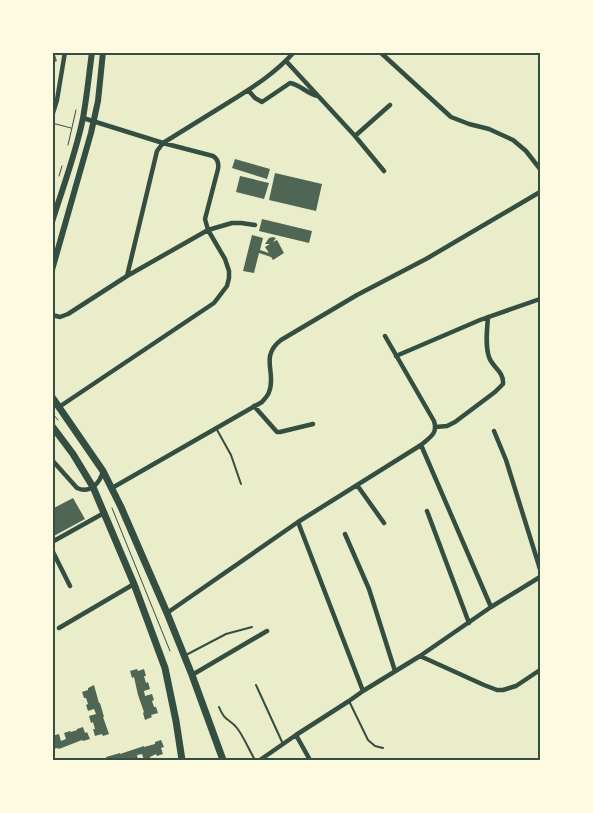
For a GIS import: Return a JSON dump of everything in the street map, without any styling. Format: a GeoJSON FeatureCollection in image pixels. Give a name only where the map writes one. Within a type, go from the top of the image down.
{"type":"FeatureCollection","features":[{"type":"Feature","properties":{"kind":"main road"},"geometry":{"type":"LineString","coordinates":[[52,222],[72,161],[83,118],[92,52]]}},
{"type":"Feature","properties":{"kind":"main road"},"geometry":{"type":"LineString","coordinates":[[52,270],[92,133],[98,101],[103,52]]}},
{"type":"Feature","properties":{"kind":"main road"},"geometry":{"type":"LineString","coordinates":[[52,397],[103,471],[112,488],[167,612],[223,760]]}},
{"type":"Feature","properties":{"kind":"main road"},"geometry":{"type":"LineString","coordinates":[[52,426],[73,454],[92,487],[134,584],[165,668],[182,760]]}},
{"type":"Feature","properties":{"kind":"street"},"geometry":{"type":"LineString","coordinates":[[53,115],[65,52]]}},
{"type":"Feature","properties":{"kind":"street"},"geometry":{"type":"LineString","coordinates":[[127,276],[157,151],[163,143],[272,73],[294,52]]}},
{"type":"Feature","properties":{"kind":"street"},"geometry":{"type":"LineString","coordinates":[[380,52],[451,116],[513,140],[526,151],[540,168]]}},
{"type":"Feature","properties":{"kind":"street"},"geometry":{"type":"LineString","coordinates":[[286,61],[384,171]]}},
{"type":"Feature","properties":{"kind":"street"},"geometry":{"type":"LineString","coordinates":[[248,90],[255,98],[262,102],[290,83],[318,96]]}},
{"type":"Feature","properties":{"kind":"street"},"geometry":{"type":"LineString","coordinates":[[354,136],[390,105]]}},
{"type":"Feature","properties":{"kind":"street"},"geometry":{"type":"LineString","coordinates":[[59,407],[214,303],[227,286],[229,278],[226,259],[208,230],[205,219],[218,169],[219,163],[217,158],[83,118]]}},
{"type":"Feature","properties":{"kind":"street"},"geometry":{"type":"LineString","coordinates":[[112,488],[262,402],[270,391],[270,356],[274,345],[357,295],[426,259],[540,192]]}},
{"type":"Feature","properties":{"kind":"street"},"geometry":{"type":"LineString","coordinates":[[52,314],[60,317],[68,314],[127,276],[208,230],[241,222],[256,225]]}},
{"type":"Feature","properties":{"kind":"street"},"geometry":{"type":"LineString","coordinates":[[396,356],[488,317],[540,299]]}},
{"type":"Feature","properties":{"kind":"street"},"geometry":{"type":"LineString","coordinates":[[436,428],[455,422],[496,392],[503,384],[501,373],[488,355],[488,317]]}},
{"type":"Feature","properties":{"kind":"street"},"geometry":{"type":"LineString","coordinates":[[167,612],[298,522],[421,446],[435,432],[434,421],[385,336]]}},
{"type":"Feature","properties":{"kind":"street"},"geometry":{"type":"LineString","coordinates":[[254,406],[277,432],[313,424]]}},
{"type":"Feature","properties":{"kind":"street"},"geometry":{"type":"LineString","coordinates":[[494,431],[506,460],[540,569]]}},
{"type":"Feature","properties":{"kind":"street"},"geometry":{"type":"LineString","coordinates":[[421,446],[491,607]]}},
{"type":"Feature","properties":{"kind":"street"},"geometry":{"type":"LineString","coordinates":[[52,460],[80,490],[96,485],[103,471]]}},
{"type":"Feature","properties":{"kind":"street"},"geometry":{"type":"LineString","coordinates":[[357,485],[384,523]]}},
{"type":"Feature","properties":{"kind":"street"},"geometry":{"type":"LineString","coordinates":[[427,511],[469,623]]}},
{"type":"Feature","properties":{"kind":"street"},"geometry":{"type":"LineString","coordinates":[[52,542],[104,514]]}},
{"type":"Feature","properties":{"kind":"street"},"geometry":{"type":"LineString","coordinates":[[298,522],[363,691]]}},
{"type":"Feature","properties":{"kind":"street"},"geometry":{"type":"LineString","coordinates":[[345,534],[369,589],[395,671]]}},
{"type":"Feature","properties":{"kind":"street"},"geometry":{"type":"LineString","coordinates":[[52,550],[70,586]]}},
{"type":"Feature","properties":{"kind":"street"},"geometry":{"type":"LineString","coordinates":[[260,760],[540,576]]}},
{"type":"Feature","properties":{"kind":"street"},"geometry":{"type":"LineString","coordinates":[[59,628],[134,584]]}},
{"type":"Feature","properties":{"kind":"street"},"geometry":{"type":"LineString","coordinates":[[192,675],[267,630]]}},
{"type":"Feature","properties":{"kind":"street"},"geometry":{"type":"LineString","coordinates":[[420,656],[497,690],[516,686],[540,670]]}},
{"type":"Feature","properties":{"kind":"street"},"geometry":{"type":"LineString","coordinates":[[296,735],[310,760]]}},
{"type":"Feature","properties":{"kind":"lane"},"geometry":{"type":"LineString","coordinates":[[216,428],[231,455],[241,484]]}},
{"type":"Feature","properties":{"kind":"lane"},"geometry":{"type":"LineString","coordinates":[[184,656],[226,634],[252,627]]}},
{"type":"Feature","properties":{"kind":"lane"},"geometry":{"type":"LineString","coordinates":[[256,685],[283,744]]}},
{"type":"Feature","properties":{"kind":"lane"},"geometry":{"type":"LineString","coordinates":[[349,701],[368,740],[375,746],[383,748]]}},
{"type":"Feature","properties":{"kind":"lane"},"geometry":{"type":"LineString","coordinates":[[219,707],[222,715],[237,728],[255,760]]}},
{"type":"Feature","properties":{"kind":"path"},"geometry":{"type":"LineString","coordinates":[[68,145],[76,110]]}},
{"type":"Feature","properties":{"kind":"path"},"geometry":{"type":"LineString","coordinates":[[52,123],[73,128]]}},
{"type":"Feature","properties":{"kind":"path"},"geometry":{"type":"LineString","coordinates":[[57,181],[64,160]]}},
{"type":"Feature","properties":{"kind":"building"},"geometry":{"type":"Polygon","coordinates":[[[52,52],[54,52],[57,61],[52,63],[52,52]]]}},
{"type":"Feature","properties":{"kind":"building"},"geometry":{"type":"Polygon","coordinates":[[[235,159],[270,169],[267,179],[232,168],[235,159]]]}},
{"type":"Feature","properties":{"kind":"building"},"geometry":{"type":"Polygon","coordinates":[[[275,173],[322,184],[316,211],[269,200],[275,173]]]}},
{"type":"Feature","properties":{"kind":"building"},"geometry":{"type":"Polygon","coordinates":[[[240,176],[269,183],[264,199],[236,192],[240,176]]]}},
{"type":"Feature","properties":{"kind":"building"},"geometry":{"type":"Polygon","coordinates":[[[262,219],[312,231],[309,243],[259,231],[262,219]]]}},
{"type":"Feature","properties":{"kind":"building"},"geometry":{"type":"Polygon","coordinates":[[[252,235],[263,238],[260,250],[269,253],[265,247],[270,244],[265,244],[269,238],[276,238],[273,242],[277,240],[284,253],[273,260],[271,257],[259,253],[254,273],[243,271],[252,235]]]}},
{"type":"Feature","properties":{"kind":"building"},"geometry":{"type":"Polygon","coordinates":[[[73,498],[85,519],[52,537],[52,509],[73,498]]]}},
{"type":"Feature","properties":{"kind":"building"},"geometry":{"type":"Polygon","coordinates":[[[137,669],[138,671],[144,669],[146,683],[148,682],[150,689],[144,691],[145,696],[152,694],[154,700],[152,701],[158,713],[151,715],[152,717],[145,720],[134,677],[132,678],[130,671],[137,669]]]}},
{"type":"Feature","properties":{"kind":"building"},"geometry":{"type":"Polygon","coordinates":[[[94,685],[109,734],[103,736],[102,734],[95,736],[93,722],[91,723],[89,716],[96,714],[94,709],[88,711],[86,705],[88,704],[82,692],[94,685]]]}},
{"type":"Feature","properties":{"kind":"building"},"geometry":{"type":"Polygon","coordinates":[[[83,727],[90,739],[82,740],[59,749],[52,749],[52,736],[59,734],[61,741],[66,739],[64,733],[83,727]]]}},
{"type":"Feature","properties":{"kind":"building"},"geometry":{"type":"Polygon","coordinates":[[[161,740],[164,747],[161,748],[163,754],[157,756],[156,754],[144,760],[142,754],[137,755],[138,760],[102,760],[106,759],[106,757],[155,744],[155,742],[161,740]]]}}]}
